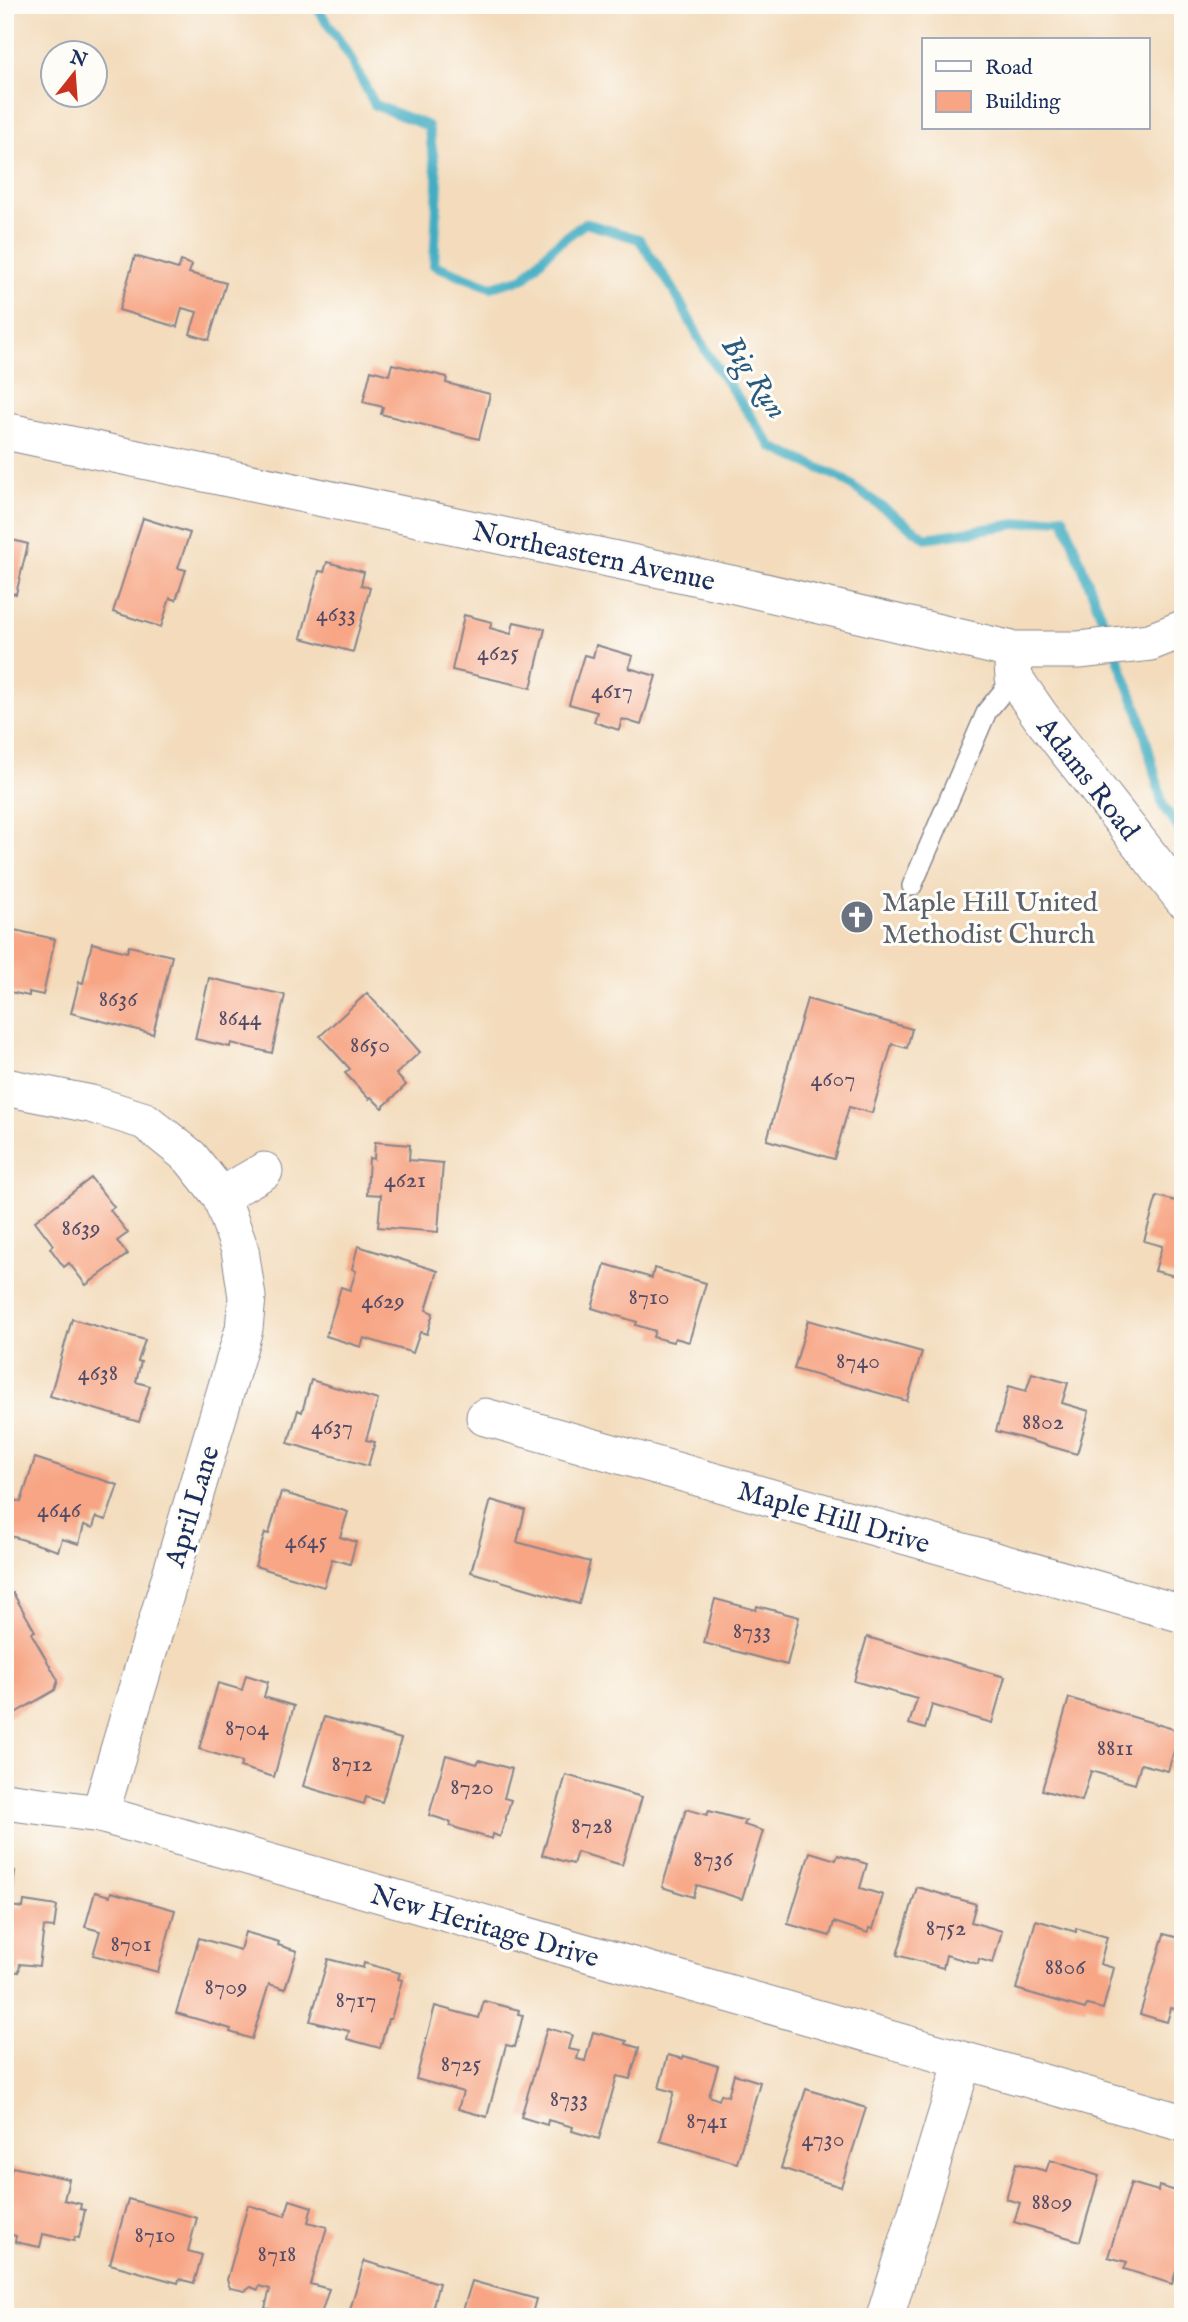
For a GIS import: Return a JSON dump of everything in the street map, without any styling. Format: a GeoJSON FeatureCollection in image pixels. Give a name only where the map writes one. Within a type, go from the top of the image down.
{"type":"FeatureCollection","features":[{"type":"Feature","properties":{"kind":"street","name":"Northeastern Avenue"},"geometry":{"type":"LineString","coordinates":[[5,431],[731,584],[1013,664],[1166,636]]}},
{"type":"Feature","properties":{"kind":"street","name":"Adams Road"},"geometry":{"type":"LineString","coordinates":[[1013,664],[1041,717],[1183,899]]}},
{"type":"Feature","properties":{"kind":"street","name":"April Lane"},"geometry":{"type":"LineString","coordinates":[[5,1087],[91,1104],[145,1121],[190,1157],[221,1196],[240,1250],[247,1297],[244,1329],[100,1814]]}},
{"type":"Feature","properties":{"kind":"street"},"geometry":{"type":"LineString","coordinates":[[221,1196],[264,1171]]}},
{"type":"Feature","properties":{"kind":"street","name":"Maple Hill Drive"},"geometry":{"type":"LineString","coordinates":[[485,1417],[1183,1615]]}},
{"type":"Feature","properties":{"kind":"street","name":"New Heritage Drive"},"geometry":{"type":"LineString","coordinates":[[5,1801],[100,1814],[1183,2123]]}},
{"type":"Feature","properties":{"kind":"street"},"geometry":{"type":"LineString","coordinates":[[885,2317],[963,2061]]}},
{"type":"Feature","properties":{"kind":"lane"},"geometry":{"type":"LineString","coordinates":[[912,886],[987,711],[1013,664]]}},
{"type":"Feature","properties":{"kind":"building"},"geometry":{"type":"Polygon","coordinates":[[[135,256],[178,269],[181,261],[192,265],[189,273],[226,283],[209,340],[190,334],[197,312],[182,308],[177,327],[119,310],[135,256]]]}},
{"type":"Feature","properties":{"kind":"building"},"geometry":{"type":"Polygon","coordinates":[[[392,364],[447,377],[446,383],[490,394],[479,439],[381,414],[383,407],[363,402],[371,370],[389,375],[392,364]]]}},
{"type":"Feature","properties":{"kind":"building"},"geometry":{"type":"Polygon","coordinates":[[[143,518],[190,533],[178,568],[186,570],[176,600],[170,598],[161,627],[113,612],[143,518]]]}},
{"type":"Feature","properties":{"kind":"building"},"geometry":{"type":"Polygon","coordinates":[[[5,538],[28,544],[16,594],[5,592],[5,538]]]}},
{"type":"Feature","properties":{"kind":"building"},"geometry":{"type":"Polygon","coordinates":[[[327,562],[364,572],[361,585],[370,588],[353,652],[301,638],[319,571],[324,572],[327,562]]]}},
{"type":"Feature","properties":{"kind":"building"},"geometry":{"type":"Polygon","coordinates":[[[464,615],[492,622],[490,628],[511,634],[514,622],[545,629],[531,688],[452,670],[464,615]]]}},
{"type":"Feature","properties":{"kind":"building"},"geometry":{"type":"Polygon","coordinates":[[[596,645],[633,656],[629,668],[656,676],[641,725],[622,719],[619,730],[594,722],[597,712],[569,704],[584,655],[593,657],[596,645]]]}},
{"type":"Feature","properties":{"kind":"building"},"geometry":{"type":"Polygon","coordinates":[[[5,928],[55,939],[43,995],[29,992],[29,996],[5,991],[5,928]]]}},
{"type":"Feature","properties":{"kind":"building"},"geometry":{"type":"Polygon","coordinates":[[[92,943],[127,952],[129,946],[172,956],[153,1034],[71,1013],[79,982],[83,983],[92,943]]]}},
{"type":"Feature","properties":{"kind":"building"},"geometry":{"type":"Polygon","coordinates":[[[209,978],[285,995],[272,1053],[231,1043],[230,1047],[195,1039],[209,978]]]}},
{"type":"Feature","properties":{"kind":"building"},"geometry":{"type":"Polygon","coordinates":[[[367,993],[420,1052],[396,1074],[406,1085],[382,1108],[371,1097],[369,1099],[345,1073],[350,1069],[320,1036],[367,993]]]}},
{"type":"Feature","properties":{"kind":"building"},"geometry":{"type":"Polygon","coordinates":[[[807,999],[912,1029],[907,1048],[892,1044],[872,1113],[849,1107],[834,1159],[767,1140],[807,999]]]}},
{"type":"Feature","properties":{"kind":"building"},"geometry":{"type":"Polygon","coordinates":[[[375,1142],[410,1145],[409,1160],[443,1163],[438,1232],[378,1227],[381,1195],[367,1194],[369,1158],[374,1159],[375,1142]]]}},
{"type":"Feature","properties":{"kind":"building"},"geometry":{"type":"Polygon","coordinates":[[[91,1178],[114,1207],[110,1210],[128,1233],[117,1241],[128,1254],[86,1285],[69,1263],[64,1267],[50,1248],[53,1245],[35,1221],[91,1178]]]}},
{"type":"Feature","properties":{"kind":"building"},"geometry":{"type":"Polygon","coordinates":[[[1157,1196],[1183,1203],[1183,1278],[1155,1271],[1162,1246],[1144,1241],[1157,1196]]]}},
{"type":"Feature","properties":{"kind":"building"},"geometry":{"type":"Polygon","coordinates":[[[358,1246],[438,1271],[426,1310],[433,1313],[427,1334],[420,1332],[413,1353],[364,1338],[361,1347],[326,1336],[341,1287],[350,1290],[356,1271],[352,1269],[358,1246]]]}},
{"type":"Feature","properties":{"kind":"building"},"geometry":{"type":"Polygon","coordinates":[[[605,1264],[652,1278],[654,1268],[706,1283],[689,1342],[675,1338],[673,1342],[653,1337],[655,1331],[636,1325],[637,1322],[592,1308],[605,1264]]]}},
{"type":"Feature","properties":{"kind":"building"},"geometry":{"type":"Polygon","coordinates":[[[72,1319],[145,1340],[138,1361],[141,1362],[136,1382],[150,1386],[139,1422],[50,1396],[72,1319]]]}},
{"type":"Feature","properties":{"kind":"building"},"geometry":{"type":"Polygon","coordinates":[[[808,1320],[922,1352],[907,1401],[794,1369],[808,1320]]]}},
{"type":"Feature","properties":{"kind":"building"},"geometry":{"type":"Polygon","coordinates":[[[1032,1373],[1068,1383],[1062,1403],[1089,1411],[1077,1454],[996,1431],[1009,1386],[1026,1391],[1032,1373]]]}},
{"type":"Feature","properties":{"kind":"building"},"geometry":{"type":"Polygon","coordinates":[[[311,1380],[378,1400],[366,1440],[375,1442],[368,1466],[288,1443],[298,1410],[302,1412],[311,1380]]]}},
{"type":"Feature","properties":{"kind":"building"},"geometry":{"type":"Polygon","coordinates":[[[35,1458],[118,1485],[106,1520],[96,1517],[93,1528],[84,1525],[79,1544],[62,1539],[58,1551],[5,1534],[5,1519],[11,1499],[21,1502],[35,1458]]]}},
{"type":"Feature","properties":{"kind":"building"},"geometry":{"type":"Polygon","coordinates":[[[281,1492],[348,1512],[340,1537],[356,1542],[350,1564],[332,1559],[324,1587],[255,1566],[265,1533],[269,1534],[281,1492]]]}},
{"type":"Feature","properties":{"kind":"building"},"geometry":{"type":"Polygon","coordinates":[[[491,1500],[525,1510],[517,1542],[590,1562],[579,1604],[471,1572],[491,1500]]]}},
{"type":"Feature","properties":{"kind":"building"},"geometry":{"type":"Polygon","coordinates":[[[13,1593],[35,1631],[31,1633],[58,1680],[55,1690],[8,1717],[5,1711],[5,1598],[13,1593]]]}},
{"type":"Feature","properties":{"kind":"building"},"geometry":{"type":"Polygon","coordinates":[[[715,1599],[756,1610],[757,1606],[799,1617],[787,1665],[704,1643],[715,1599]]]}},
{"type":"Feature","properties":{"kind":"building"},"geometry":{"type":"Polygon","coordinates":[[[867,1637],[1005,1677],[992,1723],[932,1705],[925,1729],[909,1724],[917,1699],[854,1681],[867,1637]]]}},
{"type":"Feature","properties":{"kind":"building"},"geometry":{"type":"Polygon","coordinates":[[[246,1675],[268,1682],[264,1697],[294,1706],[274,1777],[240,1767],[242,1762],[199,1749],[218,1683],[242,1690],[246,1675]]]}},
{"type":"Feature","properties":{"kind":"building"},"geometry":{"type":"Polygon","coordinates":[[[1069,1698],[1180,1731],[1168,1771],[1141,1764],[1135,1784],[1091,1771],[1082,1801],[1042,1790],[1069,1698]]]}},
{"type":"Feature","properties":{"kind":"building"},"geometry":{"type":"Polygon","coordinates":[[[324,1717],[401,1739],[382,1802],[366,1797],[364,1804],[303,1786],[324,1717]]]}},
{"type":"Feature","properties":{"kind":"building"},"geometry":{"type":"Polygon","coordinates":[[[446,1755],[477,1764],[479,1760],[512,1769],[504,1798],[511,1800],[500,1837],[493,1834],[492,1839],[450,1826],[451,1822],[429,1815],[446,1755]]]}},
{"type":"Feature","properties":{"kind":"building"},"geometry":{"type":"Polygon","coordinates":[[[566,1775],[642,1797],[622,1865],[577,1852],[573,1864],[542,1855],[566,1775]]]}},
{"type":"Feature","properties":{"kind":"building"},"geometry":{"type":"Polygon","coordinates":[[[686,1809],[707,1815],[709,1811],[746,1821],[744,1825],[763,1831],[742,1899],[697,1885],[693,1897],[662,1887],[686,1809]]]}},
{"type":"Feature","properties":{"kind":"building"},"geometry":{"type":"Polygon","coordinates":[[[810,1852],[836,1860],[838,1855],[867,1864],[860,1888],[883,1895],[873,1929],[869,1928],[868,1933],[834,1922],[830,1936],[788,1924],[810,1852]]]}},
{"type":"Feature","properties":{"kind":"building"},"geometry":{"type":"Polygon","coordinates":[[[5,1870],[15,1871],[11,1906],[23,1908],[24,1901],[57,1906],[54,1928],[44,1927],[39,1966],[20,1964],[19,1972],[5,1970],[5,1870]]]}},
{"type":"Feature","properties":{"kind":"building"},"geometry":{"type":"Polygon","coordinates":[[[917,1887],[976,1904],[971,1922],[1002,1931],[993,1963],[979,1959],[978,1964],[946,1955],[943,1968],[897,1955],[917,1887]]]}},
{"type":"Feature","properties":{"kind":"building"},"geometry":{"type":"Polygon","coordinates":[[[95,1892],[110,1896],[111,1892],[175,1910],[158,1972],[93,1955],[100,1931],[85,1927],[95,1892]]]}},
{"type":"Feature","properties":{"kind":"building"},"geometry":{"type":"Polygon","coordinates":[[[1036,1920],[1076,1932],[1076,1928],[1107,1937],[1100,1964],[1114,1968],[1103,2009],[1087,2005],[1085,2009],[1016,1989],[1036,1920]]]}},
{"type":"Feature","properties":{"kind":"building"},"geometry":{"type":"Polygon","coordinates":[[[245,1932],[279,1942],[278,1945],[297,1951],[285,1989],[269,1984],[252,2039],[230,2032],[231,2029],[176,2013],[199,1938],[240,1950],[245,1932]]]}},
{"type":"Feature","properties":{"kind":"building"},"geometry":{"type":"Polygon","coordinates":[[[1164,1934],[1183,1939],[1183,2011],[1171,2008],[1167,2022],[1140,2014],[1164,1934]]]}},
{"type":"Feature","properties":{"kind":"building"},"geometry":{"type":"Polygon","coordinates":[[[328,1959],[363,1968],[364,1963],[400,1973],[398,1979],[402,1980],[380,2048],[347,2039],[349,2031],[310,2021],[328,1959]]]}},
{"type":"Feature","properties":{"kind":"building"},"geometry":{"type":"Polygon","coordinates":[[[484,2001],[519,2010],[518,2014],[523,2015],[515,2047],[506,2045],[487,2117],[458,2109],[463,2092],[416,2079],[435,2006],[479,2018],[484,2001]]]}},
{"type":"Feature","properties":{"kind":"building"},"geometry":{"type":"Polygon","coordinates":[[[547,2028],[572,2035],[568,2049],[579,2051],[577,2059],[585,2061],[593,2032],[627,2041],[626,2044],[639,2048],[630,2079],[617,2076],[599,2139],[572,2131],[573,2127],[548,2120],[547,2125],[521,2117],[547,2028]]]}},
{"type":"Feature","properties":{"kind":"building"},"geometry":{"type":"Polygon","coordinates":[[[668,2055],[683,2059],[684,2056],[718,2066],[709,2096],[719,2100],[721,2094],[728,2096],[734,2074],[760,2082],[737,2163],[660,2141],[674,2092],[659,2088],[668,2055]]]}},
{"type":"Feature","properties":{"kind":"building"},"geometry":{"type":"Polygon","coordinates":[[[806,2089],[866,2108],[841,2187],[781,2168],[806,2089]]]}},
{"type":"Feature","properties":{"kind":"building"},"geometry":{"type":"Polygon","coordinates":[[[1050,2160],[1099,2176],[1080,2241],[1014,2222],[1020,2203],[1006,2199],[1016,2163],[1046,2171],[1050,2160]]]}},
{"type":"Feature","properties":{"kind":"building"},"geometry":{"type":"Polygon","coordinates":[[[12,2167],[69,2179],[64,2200],[81,2204],[80,2209],[85,2210],[79,2238],[75,2237],[74,2241],[43,2234],[40,2247],[15,2242],[16,2236],[5,2233],[5,2196],[12,2167]]]}},
{"type":"Feature","properties":{"kind":"building"},"geometry":{"type":"Polygon","coordinates":[[[1131,2183],[1158,2191],[1159,2186],[1183,2193],[1183,2249],[1172,2284],[1124,2269],[1127,2262],[1108,2257],[1131,2183]]]}},
{"type":"Feature","properties":{"kind":"building"},"geometry":{"type":"Polygon","coordinates":[[[128,2199],[197,2218],[188,2251],[202,2255],[194,2283],[179,2279],[178,2283],[110,2264],[128,2199]]]}},
{"type":"Feature","properties":{"kind":"building"},"geometry":{"type":"Polygon","coordinates":[[[290,2200],[312,2207],[308,2222],[327,2227],[310,2284],[329,2289],[320,2317],[294,2317],[265,2308],[270,2289],[259,2286],[258,2290],[251,2287],[245,2291],[230,2288],[227,2280],[248,2205],[285,2216],[290,2200]]]}},
{"type":"Feature","properties":{"kind":"building"},"geometry":{"type":"Polygon","coordinates":[[[364,2261],[439,2283],[430,2317],[348,2317],[364,2261]]]}},
{"type":"Feature","properties":{"kind":"building"},"geometry":{"type":"Polygon","coordinates":[[[472,2281],[536,2299],[531,2317],[461,2317],[472,2281]]]}},
{"type":"Feature","properties":{"kind":"waterway","name":"Big Run"},"geometry":{"type":"LineString","coordinates":[[315,5],[347,52],[375,105],[428,126],[438,183],[434,265],[491,287],[524,278],[553,247],[585,223],[639,239],[673,289],[707,353],[772,447],[841,478],[926,538],[1063,517],[1140,716],[1163,806],[1183,835]]}},
{"type":"Feature","properties":{"kind":"place","name":"Maple Hill United Methodist Church"},"geometry":{"type":"Point","coordinates":[857,917]}}]}
